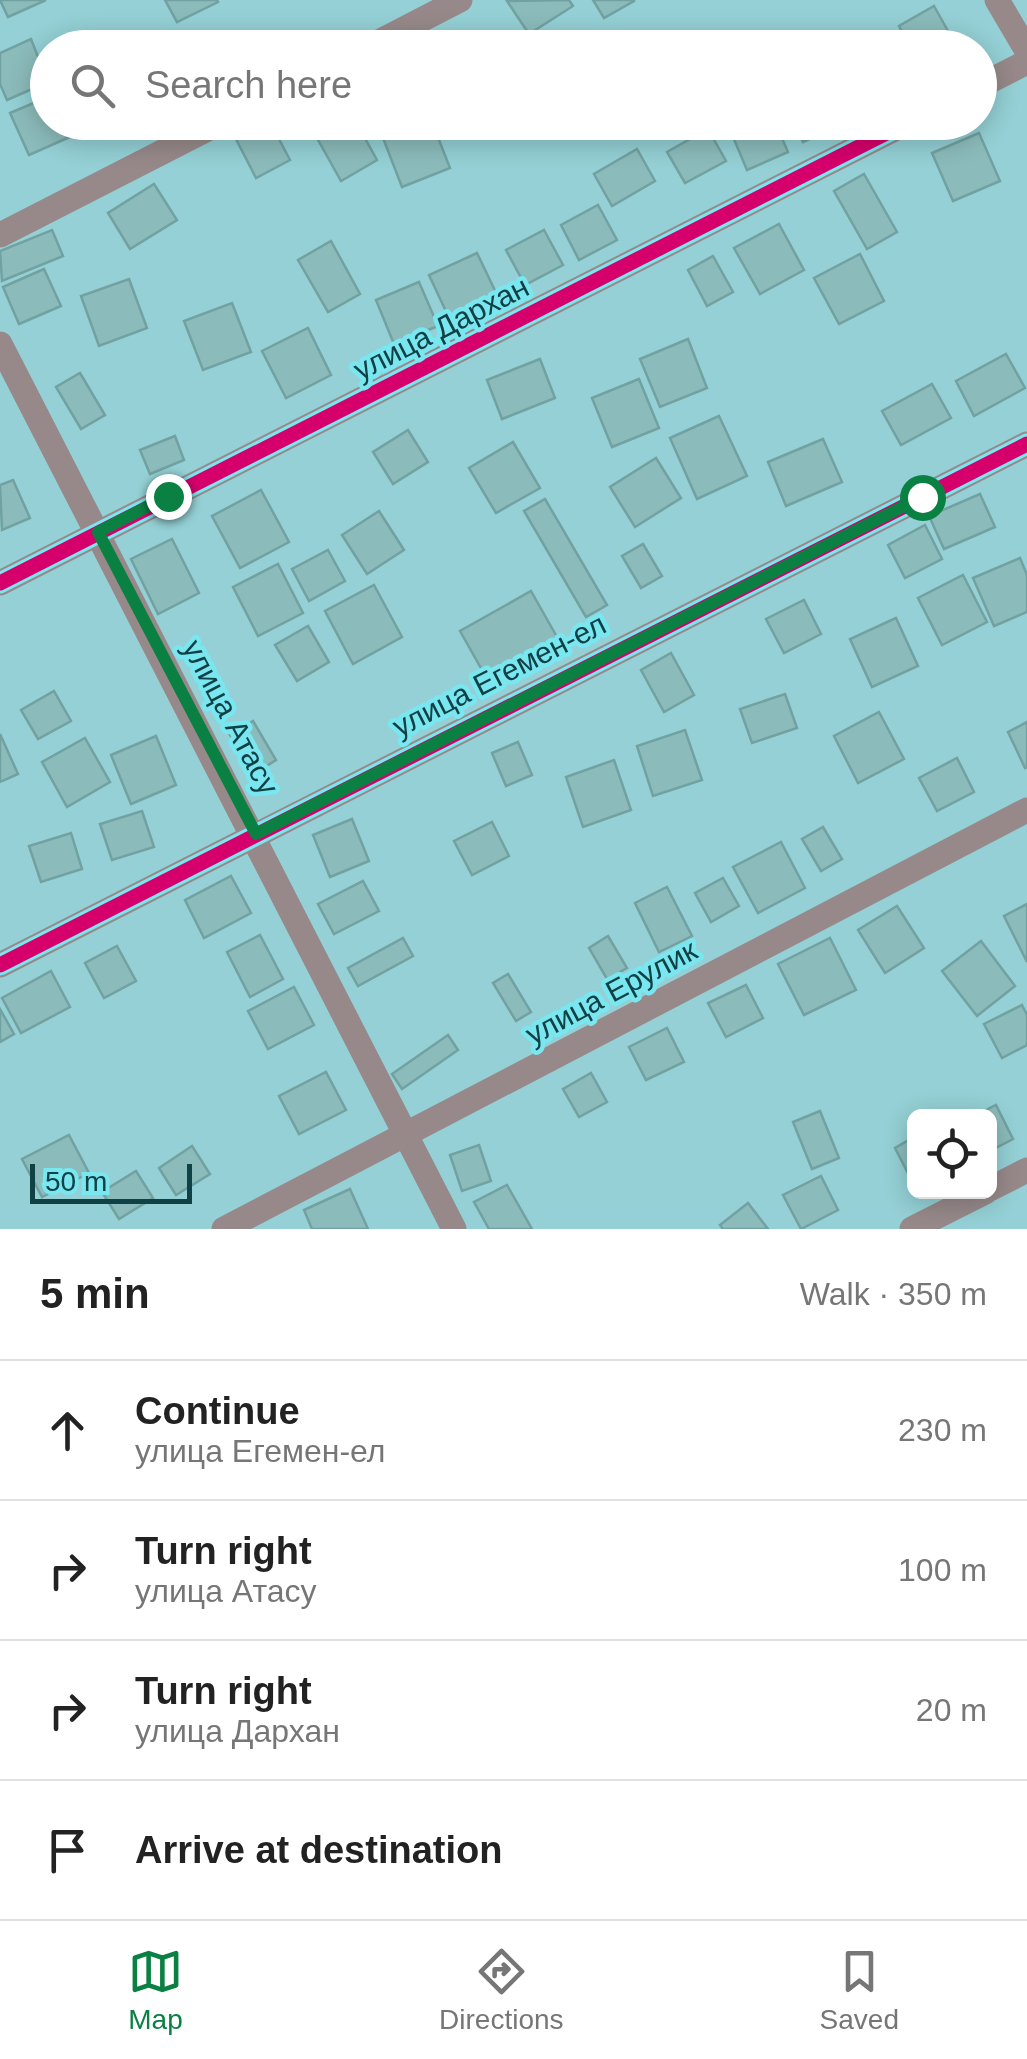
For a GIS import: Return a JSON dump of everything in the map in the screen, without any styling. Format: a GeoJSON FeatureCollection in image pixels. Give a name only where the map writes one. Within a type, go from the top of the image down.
{"type":"FeatureCollection","features":[{"type":"Feature","properties":{"kind":"street"},"geometry":{"type":"LineString","coordinates":[[402,30],[460,0]]}},
{"type":"Feature","properties":{"kind":"street"},"geometry":{"type":"LineString","coordinates":[[997,0],[1027,50]]}},
{"type":"Feature","properties":{"kind":"street"},"geometry":{"type":"LineString","coordinates":[[997,77],[1027,62]]}},
{"type":"Feature","properties":{"kind":"street"},"geometry":{"type":"LineString","coordinates":[[0,236],[186,140]]}},
{"type":"Feature","properties":{"kind":"street","name":"улица Дархан"},"geometry":{"type":"LineString","coordinates":[[0,583],[872,140]]}},
{"type":"Feature","properties":{"kind":"street","name":"улица Атасу"},"geometry":{"type":"LineString","coordinates":[[0,344],[256,834],[404,1138],[454,1229]]}},
{"type":"Feature","properties":{"kind":"street","name":"улица Егемен-ел"},"geometry":{"type":"LineString","coordinates":[[0,964],[1027,444]]}},
{"type":"Feature","properties":{"kind":"street","name":"улица Ерулик"},"geometry":{"type":"LineString","coordinates":[[224,1229],[1027,810]]}},
{"type":"Feature","properties":{"kind":"street"},"geometry":{"type":"LineString","coordinates":[[997,1185],[1027,1170]]}},
{"type":"Feature","properties":{"kind":"street"},"geometry":{"type":"LineString","coordinates":[[912,1229],[970,1199]]}},
{"type":"Feature","properties":{"kind":"building"},"geometry":{"type":"Polygon","coordinates":[[[0,0],[46,0],[8,17],[0,0]]]}},
{"type":"Feature","properties":{"kind":"building"},"geometry":{"type":"Polygon","coordinates":[[[165,0],[217,0],[218,2],[177,22],[165,0]]]}},
{"type":"Feature","properties":{"kind":"building"},"geometry":{"type":"Polygon","coordinates":[[[569,0],[573,6],[535,30],[526,30],[507,1],[569,0]]]}},
{"type":"Feature","properties":{"kind":"building"},"geometry":{"type":"Polygon","coordinates":[[[593,0],[634,0],[634,1],[604,18],[593,0]]]}},
{"type":"Feature","properties":{"kind":"building"},"geometry":{"type":"Polygon","coordinates":[[[934,6],[947,30],[901,30],[899,26],[934,6]]]}},
{"type":"Feature","properties":{"kind":"building"},"geometry":{"type":"Polygon","coordinates":[[[30,39],[30,90],[7,100],[0,84],[0,53],[30,39]]]}},
{"type":"Feature","properties":{"kind":"building"},"geometry":{"type":"Polygon","coordinates":[[[30,105],[30,140],[63,140],[29,155],[10,113],[30,105]]]}},
{"type":"Feature","properties":{"kind":"building"},"geometry":{"type":"Polygon","coordinates":[[[237,140],[279,140],[290,160],[256,178],[237,140]]]}},
{"type":"Feature","properties":{"kind":"building"},"geometry":{"type":"Polygon","coordinates":[[[318,140],[366,140],[377,160],[341,181],[318,140]]]}},
{"type":"Feature","properties":{"kind":"building"},"geometry":{"type":"Polygon","coordinates":[[[384,140],[439,140],[450,168],[402,187],[384,140]]]}},
{"type":"Feature","properties":{"kind":"building"},"geometry":{"type":"Polygon","coordinates":[[[688,140],[714,140],[726,161],[685,183],[667,152],[688,140]]]}},
{"type":"Feature","properties":{"kind":"building"},"geometry":{"type":"Polygon","coordinates":[[[734,140],[783,140],[788,152],[747,170],[734,140]]]}},
{"type":"Feature","properties":{"kind":"building"},"geometry":{"type":"Polygon","coordinates":[[[963,140],[982,140],[1000,181],[953,201],[932,153],[963,140]]]}},
{"type":"Feature","properties":{"kind":"building"},"geometry":{"type":"Polygon","coordinates":[[[637,149],[655,181],[612,206],[594,174],[637,149]]]}},
{"type":"Feature","properties":{"kind":"building"},"geometry":{"type":"Polygon","coordinates":[[[864,174],[897,232],[867,249],[834,191],[864,174]]]}},
{"type":"Feature","properties":{"kind":"building"},"geometry":{"type":"Polygon","coordinates":[[[154,184],[177,220],[130,249],[108,213],[154,184]]]}},
{"type":"Feature","properties":{"kind":"building"},"geometry":{"type":"Polygon","coordinates":[[[598,205],[617,240],[579,260],[561,225],[598,205]]]}},
{"type":"Feature","properties":{"kind":"building"},"geometry":{"type":"Polygon","coordinates":[[[779,224],[804,270],[760,294],[734,248],[779,224]]]}},
{"type":"Feature","properties":{"kind":"building"},"geometry":{"type":"Polygon","coordinates":[[[52,230],[63,256],[2,281],[0,251],[52,230]]]}},
{"type":"Feature","properties":{"kind":"building"},"geometry":{"type":"Polygon","coordinates":[[[544,230],[563,265],[525,285],[506,250],[544,230]]]}},
{"type":"Feature","properties":{"kind":"building"},"geometry":{"type":"Polygon","coordinates":[[[331,241],[360,294],[328,312],[298,260],[331,241]]]}},
{"type":"Feature","properties":{"kind":"building"},"geometry":{"type":"Polygon","coordinates":[[[477,253],[499,299],[451,322],[429,275],[477,253]]]}},
{"type":"Feature","properties":{"kind":"building"},"geometry":{"type":"Polygon","coordinates":[[[860,254],[884,301],[839,324],[814,278],[860,254]]]}},
{"type":"Feature","properties":{"kind":"building"},"geometry":{"type":"Polygon","coordinates":[[[713,256],[733,292],[707,306],[688,270],[713,256]]]}},
{"type":"Feature","properties":{"kind":"building"},"geometry":{"type":"Polygon","coordinates":[[[44,269],[61,306],[19,324],[3,287],[44,269]]]}},
{"type":"Feature","properties":{"kind":"building"},"geometry":{"type":"Polygon","coordinates":[[[129,279],[147,328],[99,346],[81,296],[129,279]]]}},
{"type":"Feature","properties":{"kind":"building"},"geometry":{"type":"Polygon","coordinates":[[[419,282],[438,326],[394,344],[376,300],[419,282]]]}},
{"type":"Feature","properties":{"kind":"building"},"geometry":{"type":"Polygon","coordinates":[[[232,303],[251,352],[203,370],[184,321],[232,303]]]}},
{"type":"Feature","properties":{"kind":"building"},"geometry":{"type":"Polygon","coordinates":[[[308,328],[331,375],[286,398],[262,351],[308,328]]]}},
{"type":"Feature","properties":{"kind":"building"},"geometry":{"type":"Polygon","coordinates":[[[688,339],[707,388],[660,407],[640,359],[688,339]]]}},
{"type":"Feature","properties":{"kind":"building"},"geometry":{"type":"Polygon","coordinates":[[[1006,354],[1025,388],[974,416],[956,381],[1006,354]]]}},
{"type":"Feature","properties":{"kind":"building"},"geometry":{"type":"Polygon","coordinates":[[[540,359],[555,398],[502,419],[487,380],[540,359]]]}},
{"type":"Feature","properties":{"kind":"building"},"geometry":{"type":"Polygon","coordinates":[[[80,373],[105,415],[81,429],[56,387],[80,373]]]}},
{"type":"Feature","properties":{"kind":"building"},"geometry":{"type":"Polygon","coordinates":[[[639,379],[659,428],[612,447],[592,398],[639,379]]]}},
{"type":"Feature","properties":{"kind":"building"},"geometry":{"type":"Polygon","coordinates":[[[932,384],[951,418],[901,445],[882,411],[932,384]]]}},
{"type":"Feature","properties":{"kind":"building"},"geometry":{"type":"Polygon","coordinates":[[[719,416],[747,476],[697,499],[670,438],[719,416]]]}},
{"type":"Feature","properties":{"kind":"building"},"geometry":{"type":"Polygon","coordinates":[[[408,430],[428,462],[393,484],[373,452],[408,430]]]}},
{"type":"Feature","properties":{"kind":"building"},"geometry":{"type":"Polygon","coordinates":[[[175,436],[184,460],[150,474],[140,450],[175,436]]]}},
{"type":"Feature","properties":{"kind":"building"},"geometry":{"type":"Polygon","coordinates":[[[823,439],[842,482],[786,506],[768,462],[823,439]]]}},
{"type":"Feature","properties":{"kind":"building"},"geometry":{"type":"Polygon","coordinates":[[[513,442],[540,488],[496,513],[469,468],[513,442]]]}},
{"type":"Feature","properties":{"kind":"building"},"geometry":{"type":"Polygon","coordinates":[[[656,458],[681,498],[635,527],[610,487],[656,458]]]}},
{"type":"Feature","properties":{"kind":"building"},"geometry":{"type":"Polygon","coordinates":[[[13,480],[30,518],[2,530],[0,485],[13,480]]]}},
{"type":"Feature","properties":{"kind":"building"},"geometry":{"type":"Polygon","coordinates":[[[261,490],[289,542],[240,568],[212,516],[261,490]]]}},
{"type":"Feature","properties":{"kind":"building"},"geometry":{"type":"Polygon","coordinates":[[[980,494],[995,527],[944,549],[929,516],[980,494]]]}},
{"type":"Feature","properties":{"kind":"building"},"geometry":{"type":"Polygon","coordinates":[[[545,499],[607,605],[586,617],[524,511],[545,499]]]}},
{"type":"Feature","properties":{"kind":"building"},"geometry":{"type":"Polygon","coordinates":[[[379,511],[404,550],[367,574],[342,535],[379,511]]]}},
{"type":"Feature","properties":{"kind":"building"},"geometry":{"type":"Polygon","coordinates":[[[925,525],[942,559],[905,578],[888,545],[925,525]]]}},
{"type":"Feature","properties":{"kind":"building"},"geometry":{"type":"Polygon","coordinates":[[[172,539],[199,593],[158,614],[131,559],[172,539]]]}},
{"type":"Feature","properties":{"kind":"building"},"geometry":{"type":"Polygon","coordinates":[[[643,544],[662,576],[641,588],[622,556],[643,544]]]}},
{"type":"Feature","properties":{"kind":"building"},"geometry":{"type":"Polygon","coordinates":[[[328,550],[345,581],[309,601],[292,569],[328,550]]]}},
{"type":"Feature","properties":{"kind":"building"},"geometry":{"type":"Polygon","coordinates":[[[1020,558],[1027,575],[1027,612],[994,626],[973,578],[1020,558]]]}},
{"type":"Feature","properties":{"kind":"building"},"geometry":{"type":"Polygon","coordinates":[[[278,564],[303,613],[258,636],[233,587],[278,564]]]}},
{"type":"Feature","properties":{"kind":"building"},"geometry":{"type":"Polygon","coordinates":[[[963,575],[987,622],[942,645],[918,598],[963,575]]]}},
{"type":"Feature","properties":{"kind":"building"},"geometry":{"type":"Polygon","coordinates":[[[374,585],[402,637],[353,664],[325,611],[374,585]]]}},
{"type":"Feature","properties":{"kind":"building"},"geometry":{"type":"Polygon","coordinates":[[[531,591],[557,637],[486,677],[460,631],[531,591]]]}},
{"type":"Feature","properties":{"kind":"building"},"geometry":{"type":"Polygon","coordinates":[[[804,600],[821,634],[784,653],[766,619],[804,600]]]}},
{"type":"Feature","properties":{"kind":"building"},"geometry":{"type":"Polygon","coordinates":[[[896,618],[918,666],[872,687],[850,639],[896,618]]]}},
{"type":"Feature","properties":{"kind":"building"},"geometry":{"type":"Polygon","coordinates":[[[308,626],[329,662],[297,681],[275,645],[308,626]]]}},
{"type":"Feature","properties":{"kind":"building"},"geometry":{"type":"Polygon","coordinates":[[[671,653],[694,695],[664,712],[641,670],[671,653]]]}},
{"type":"Feature","properties":{"kind":"building"},"geometry":{"type":"Polygon","coordinates":[[[54,691],[71,721],[38,739],[21,710],[54,691]]]}},
{"type":"Feature","properties":{"kind":"building"},"geometry":{"type":"Polygon","coordinates":[[[785,694],[797,728],[752,743],[740,709],[785,694]]]}},
{"type":"Feature","properties":{"kind":"building"},"geometry":{"type":"Polygon","coordinates":[[[879,712],[904,759],[858,783],[834,736],[879,712]]]}},
{"type":"Feature","properties":{"kind":"building"},"geometry":{"type":"Polygon","coordinates":[[[253,721],[276,760],[254,774],[230,735],[253,721]]]}},
{"type":"Feature","properties":{"kind":"building"},"geometry":{"type":"Polygon","coordinates":[[[1027,722],[1027,767],[1025,768],[1008,732],[1027,722]]]}},
{"type":"Feature","properties":{"kind":"building"},"geometry":{"type":"Polygon","coordinates":[[[685,730],[702,780],[653,796],[637,746],[685,730]]]}},
{"type":"Feature","properties":{"kind":"building"},"geometry":{"type":"Polygon","coordinates":[[[0,734],[18,774],[0,782],[0,734]]]}},
{"type":"Feature","properties":{"kind":"building"},"geometry":{"type":"Polygon","coordinates":[[[156,736],[176,785],[131,804],[111,755],[156,736]]]}},
{"type":"Feature","properties":{"kind":"building"},"geometry":{"type":"Polygon","coordinates":[[[85,738],[110,782],[67,807],[42,762],[85,738]]]}},
{"type":"Feature","properties":{"kind":"building"},"geometry":{"type":"Polygon","coordinates":[[[518,742],[532,775],[506,786],[492,753],[518,742]]]}},
{"type":"Feature","properties":{"kind":"building"},"geometry":{"type":"Polygon","coordinates":[[[957,758],[974,792],[937,811],[919,778],[957,758]]]}},
{"type":"Feature","properties":{"kind":"building"},"geometry":{"type":"Polygon","coordinates":[[[614,760],[631,810],[583,827],[566,777],[614,760]]]}},
{"type":"Feature","properties":{"kind":"building"},"geometry":{"type":"Polygon","coordinates":[[[142,811],[154,847],[112,860],[100,824],[142,811]]]}},
{"type":"Feature","properties":{"kind":"building"},"geometry":{"type":"Polygon","coordinates":[[[352,819],[369,861],[330,877],[313,835],[352,819]]]}},
{"type":"Feature","properties":{"kind":"building"},"geometry":{"type":"Polygon","coordinates":[[[492,822],[509,856],[472,875],[454,841],[492,822]]]}},
{"type":"Feature","properties":{"kind":"building"},"geometry":{"type":"Polygon","coordinates":[[[823,827],[842,859],[821,871],[802,839],[823,827]]]}},
{"type":"Feature","properties":{"kind":"building"},"geometry":{"type":"Polygon","coordinates":[[[71,833],[82,869],[41,882],[29,846],[71,833]]]}},
{"type":"Feature","properties":{"kind":"building"},"geometry":{"type":"Polygon","coordinates":[[[781,842],[805,888],[758,913],[733,867],[781,842]]]}},
{"type":"Feature","properties":{"kind":"building"},"geometry":{"type":"Polygon","coordinates":[[[231,876],[251,913],[204,938],[185,900],[231,876]]]}},
{"type":"Feature","properties":{"kind":"building"},"geometry":{"type":"Polygon","coordinates":[[[723,878],[739,906],[711,922],[695,893],[723,878]]]}},
{"type":"Feature","properties":{"kind":"building"},"geometry":{"type":"Polygon","coordinates":[[[363,881],[379,911],[334,934],[318,904],[363,881]]]}},
{"type":"Feature","properties":{"kind":"building"},"geometry":{"type":"Polygon","coordinates":[[[667,887],[692,936],[659,952],[635,903],[667,887]]]}},
{"type":"Feature","properties":{"kind":"building"},"geometry":{"type":"Polygon","coordinates":[[[1027,904],[1027,962],[1004,916],[1027,904]]]}},
{"type":"Feature","properties":{"kind":"building"},"geometry":{"type":"Polygon","coordinates":[[[897,906],[924,948],[885,973],[858,930],[897,906]]]}},
{"type":"Feature","properties":{"kind":"building"},"geometry":{"type":"Polygon","coordinates":[[[260,935],[283,979],[250,997],[227,952],[260,935]]]}},
{"type":"Feature","properties":{"kind":"building"},"geometry":{"type":"Polygon","coordinates":[[[608,936],[627,968],[607,979],[589,948],[608,936]]]}},
{"type":"Feature","properties":{"kind":"building"},"geometry":{"type":"Polygon","coordinates":[[[403,938],[413,956],[358,986],[348,968],[403,938]]]}},
{"type":"Feature","properties":{"kind":"building"},"geometry":{"type":"Polygon","coordinates":[[[830,938],[856,990],[804,1015],[778,964],[830,938]]]}},
{"type":"Feature","properties":{"kind":"building"},"geometry":{"type":"Polygon","coordinates":[[[981,941],[1015,986],[977,1016],[942,971],[981,941]]]}},
{"type":"Feature","properties":{"kind":"building"},"geometry":{"type":"Polygon","coordinates":[[[117,946],[136,981],[104,998],[85,963],[117,946]]]}},
{"type":"Feature","properties":{"kind":"building"},"geometry":{"type":"Polygon","coordinates":[[[51,971],[70,1007],[21,1033],[2,998],[51,971]]]}},
{"type":"Feature","properties":{"kind":"building"},"geometry":{"type":"Polygon","coordinates":[[[508,974],[531,1012],[516,1021],[493,983],[508,974]]]}},
{"type":"Feature","properties":{"kind":"building"},"geometry":{"type":"Polygon","coordinates":[[[746,985],[763,1018],[726,1037],[708,1003],[746,985]]]}},
{"type":"Feature","properties":{"kind":"building"},"geometry":{"type":"Polygon","coordinates":[[[294,987],[314,1025],[268,1049],[248,1011],[294,987]]]}},
{"type":"Feature","properties":{"kind":"building"},"geometry":{"type":"Polygon","coordinates":[[[1022,1005],[1027,1015],[1027,1045],[1002,1058],[984,1024],[1022,1005]]]}},
{"type":"Feature","properties":{"kind":"building"},"geometry":{"type":"Polygon","coordinates":[[[0,1009],[14,1034],[0,1042],[0,1009]]]}},
{"type":"Feature","properties":{"kind":"building"},"geometry":{"type":"Polygon","coordinates":[[[667,1028],[684,1062],[646,1080],[629,1047],[667,1028]]]}},
{"type":"Feature","properties":{"kind":"building"},"geometry":{"type":"Polygon","coordinates":[[[448,1035],[458,1050],[402,1089],[392,1074],[448,1035]]]}},
{"type":"Feature","properties":{"kind":"building"},"geometry":{"type":"Polygon","coordinates":[[[326,1072],[346,1110],[299,1134],[279,1096],[326,1072]]]}},
{"type":"Feature","properties":{"kind":"building"},"geometry":{"type":"Polygon","coordinates":[[[591,1073],[607,1102],[579,1117],[563,1089],[591,1073]]]}},
{"type":"Feature","properties":{"kind":"building"},"geometry":{"type":"Polygon","coordinates":[[[996,1105],[1013,1139],[997,1147],[997,1109],[988,1109],[996,1105]]]}},
{"type":"Feature","properties":{"kind":"building"},"geometry":{"type":"Polygon","coordinates":[[[820,1111],[839,1158],[812,1169],[793,1122],[820,1111]]]}},
{"type":"Feature","properties":{"kind":"building"},"geometry":{"type":"Polygon","coordinates":[[[69,1135],[89,1173],[42,1197],[22,1159],[69,1135]]]}},
{"type":"Feature","properties":{"kind":"building"},"geometry":{"type":"Polygon","coordinates":[[[907,1141],[907,1171],[895,1148],[907,1141]]]}},
{"type":"Feature","properties":{"kind":"building"},"geometry":{"type":"Polygon","coordinates":[[[479,1145],[491,1181],[462,1191],[450,1155],[479,1145]]]}},
{"type":"Feature","properties":{"kind":"building"},"geometry":{"type":"Polygon","coordinates":[[[192,1146],[210,1174],[176,1195],[159,1168],[192,1146]]]}},
{"type":"Feature","properties":{"kind":"building"},"geometry":{"type":"Polygon","coordinates":[[[136,1171],[153,1198],[119,1219],[102,1192],[136,1171]]]}},
{"type":"Feature","properties":{"kind":"building"},"geometry":{"type":"Polygon","coordinates":[[[821,1176],[838,1210],[801,1229],[783,1195],[821,1176]]]}},
{"type":"Feature","properties":{"kind":"building"},"geometry":{"type":"Polygon","coordinates":[[[507,1185],[532,1229],[489,1229],[474,1202],[507,1185]]]}},
{"type":"Feature","properties":{"kind":"building"},"geometry":{"type":"Polygon","coordinates":[[[350,1189],[368,1229],[312,1229],[304,1210],[350,1189]]]}},
{"type":"Feature","properties":{"kind":"building"},"geometry":{"type":"Polygon","coordinates":[[[748,1203],[768,1229],[723,1229],[720,1225],[748,1203]]]}},
{"type":"Feature","properties":{"kind":"cycle path"},"geometry":{"type":"LineString","coordinates":[[0,583],[873,140]]}},
{"type":"Feature","properties":{"kind":"cycle path"},"geometry":{"type":"LineString","coordinates":[[0,965],[1027,444]]}},
{"type":"Feature","properties":{"kind":"route"},"geometry":{"type":"LineString","coordinates":[[168,496],[98,532],[256,834],[922,497]]}}]}
